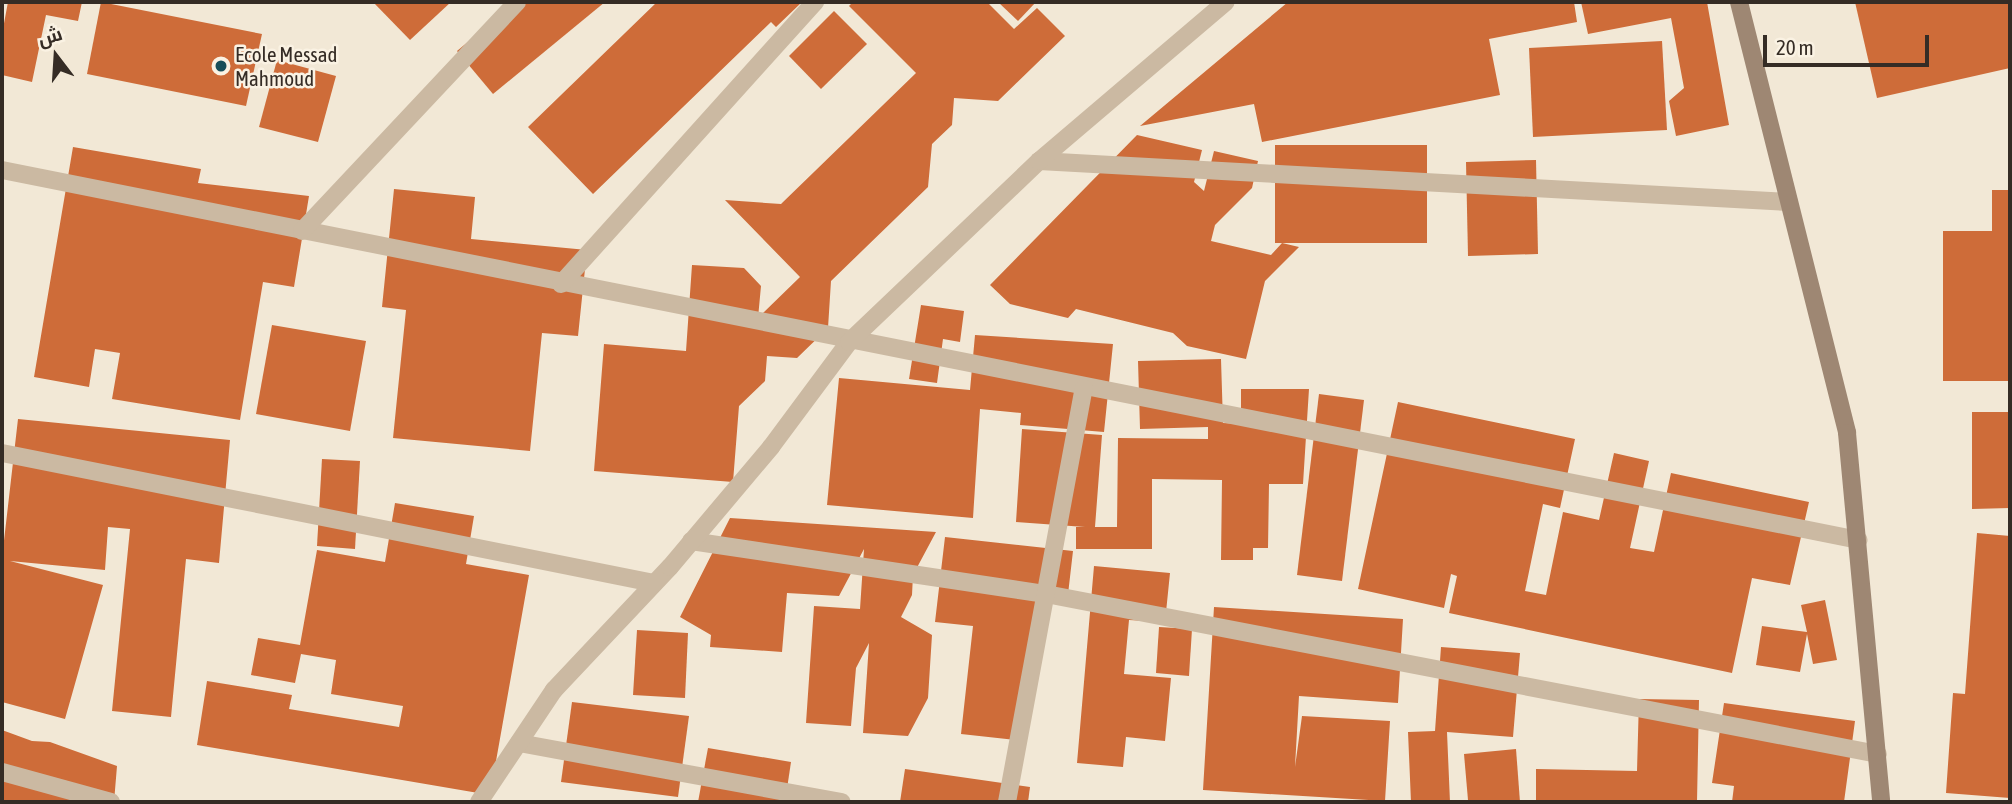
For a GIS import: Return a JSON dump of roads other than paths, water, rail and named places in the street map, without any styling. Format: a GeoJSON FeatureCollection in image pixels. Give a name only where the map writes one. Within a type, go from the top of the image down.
{"type":"FeatureCollection","features":[{"type":"Feature","properties":{"kind":"main road"},"geometry":{"type":"LineString","coordinates":[[1739,2],[1847,433],[1881,802]]}},
{"type":"Feature","properties":{"kind":"street"},"geometry":{"type":"LineString","coordinates":[[302,231],[517,2]]}},
{"type":"Feature","properties":{"kind":"street"},"geometry":{"type":"LineString","coordinates":[[561,284],[814,2]]}},
{"type":"Feature","properties":{"kind":"street"},"geometry":{"type":"LineString","coordinates":[[480,802],[554,690],[654,583],[771,447],[849,342],[1039,162],[1226,2]]}},
{"type":"Feature","properties":{"kind":"street"},"geometry":{"type":"LineString","coordinates":[[1039,162],[1789,202]]}},
{"type":"Feature","properties":{"kind":"street"},"geometry":{"type":"LineString","coordinates":[[2,170],[849,342],[1858,540]]}},
{"type":"Feature","properties":{"kind":"street"},"geometry":{"type":"LineString","coordinates":[[1007,802],[1084,388]]}},
{"type":"Feature","properties":{"kind":"street"},"geometry":{"type":"LineString","coordinates":[[2,453],[654,583]]}},
{"type":"Feature","properties":{"kind":"street"},"geometry":{"type":"LineString","coordinates":[[691,541],[1046,594],[1878,754]]}},
{"type":"Feature","properties":{"kind":"street"},"geometry":{"type":"LineString","coordinates":[[519,743],[842,802]]}},
{"type":"Feature","properties":{"kind":"street"},"geometry":{"type":"LineString","coordinates":[[2,772],[111,802]]}},
{"type":"Feature","properties":{"kind":"place","name":"Ecole Messad Mahmoud"},"geometry":{"type":"Point","coordinates":[221,66]}}]}
